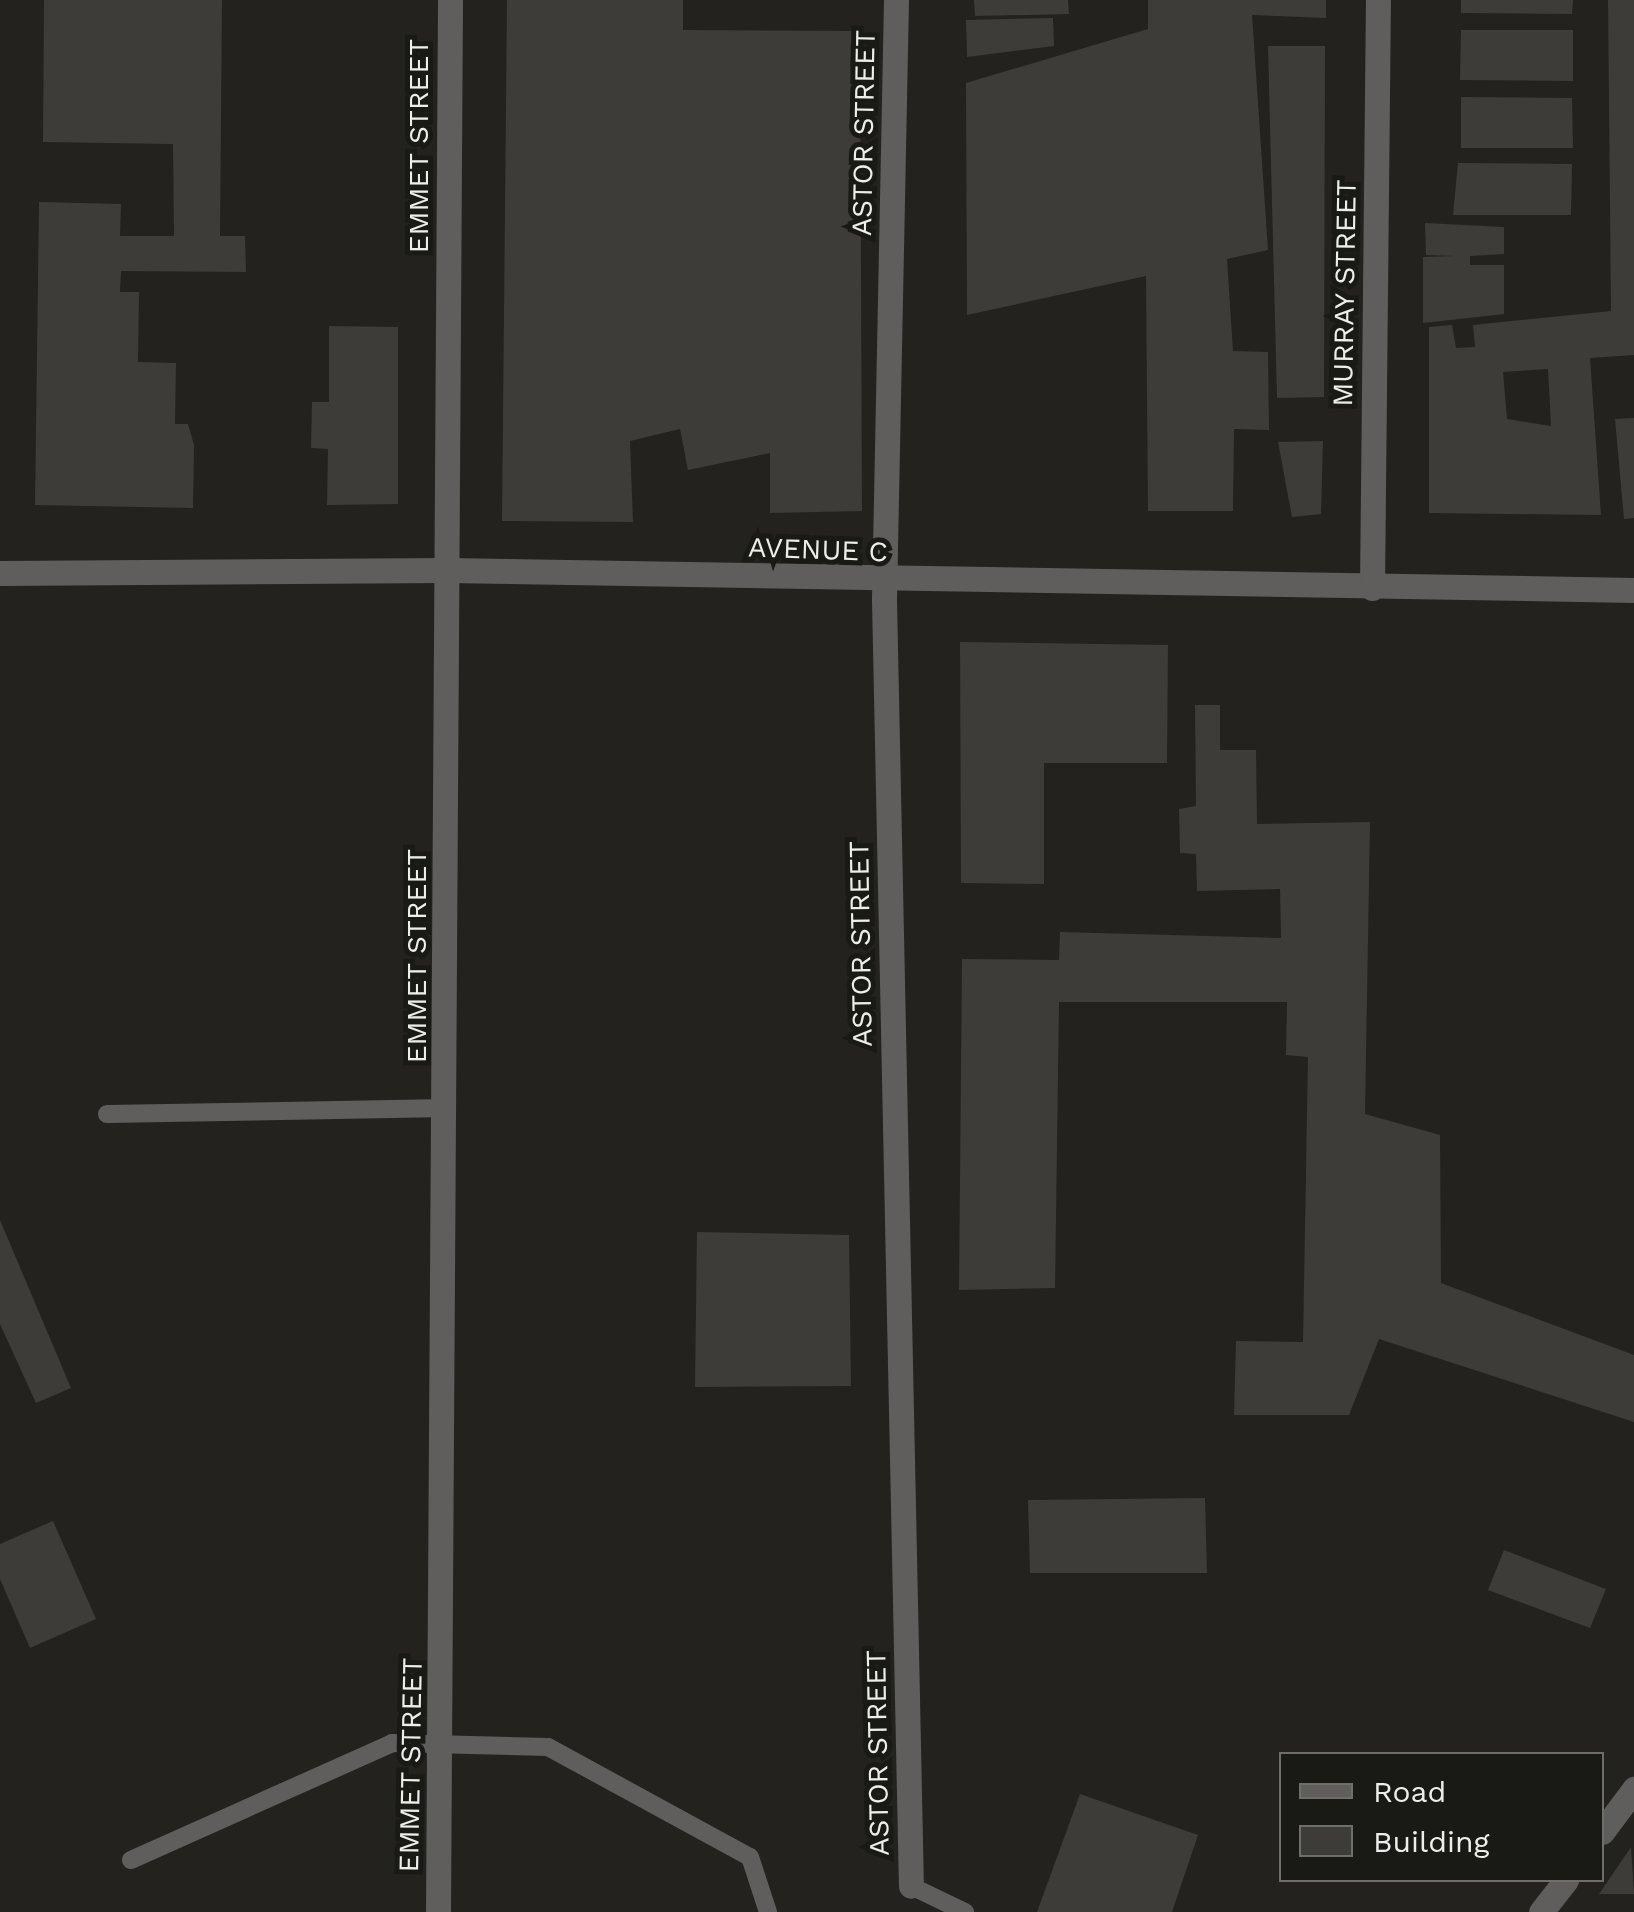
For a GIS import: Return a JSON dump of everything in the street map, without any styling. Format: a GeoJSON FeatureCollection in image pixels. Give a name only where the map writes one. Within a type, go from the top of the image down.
{"type":"FeatureCollection","features":[{"type":"Feature","properties":{"kind":"street","name":"EMMET STREET"},"geometry":{"type":"LineString","coordinates":[[438,1912],[448,1108],[450,0]]}},
{"type":"Feature","properties":{"kind":"street","name":"ASTOR STREET"},"geometry":{"type":"LineString","coordinates":[[896,0],[884,582],[911,1886]]}},
{"type":"Feature","properties":{"kind":"street","name":"MURRAY STREET"},"geometry":{"type":"LineString","coordinates":[[1372,588],[1378,0]]}},
{"type":"Feature","properties":{"kind":"street","name":"AVENUE C"},"geometry":{"type":"LineString","coordinates":[[0,573],[446,570],[884,582],[1634,590]]}},
{"type":"Feature","properties":{"kind":"street"},"geometry":{"type":"LineString","coordinates":[[1604,1829],[1634,1789]]}},
{"type":"Feature","properties":{"kind":"street"},"geometry":{"type":"LineString","coordinates":[[1541,1912],[1564,1882]]}},
{"type":"Feature","properties":{"kind":"lane"},"geometry":{"type":"LineString","coordinates":[[107,1114],[448,1108]]}},
{"type":"Feature","properties":{"kind":"lane"},"geometry":{"type":"LineString","coordinates":[[131,1860],[392,1743],[442,1740],[548,1748],[629,1788],[750,1857],[768,1912]]}},
{"type":"Feature","properties":{"kind":"lane"},"geometry":{"type":"LineString","coordinates":[[911,1886],[965,1912]]}},
{"type":"Feature","properties":{"kind":"building"},"geometry":{"type":"Polygon","coordinates":[[[44,0],[222,0],[220,236],[245,236],[246,272],[121,271],[120,292],[139,292],[138,362],[176,363],[175,424],[188,424],[194,445],[193,508],[35,505],[39,202],[121,204],[120,236],[174,236],[173,144],[43,142],[44,0]]]}},
{"type":"Feature","properties":{"kind":"building"},"geometry":{"type":"Polygon","coordinates":[[[507,0],[683,0],[683,30],[860,31],[862,511],[770,513],[770,453],[688,470],[680,429],[630,441],[633,522],[502,521],[507,0]]]}},
{"type":"Feature","properties":{"kind":"building"},"geometry":{"type":"Polygon","coordinates":[[[974,0],[1068,0],[1069,14],[975,16],[974,0]]]}},
{"type":"Feature","properties":{"kind":"building"},"geometry":{"type":"Polygon","coordinates":[[[1148,0],[1326,0],[1326,18],[1252,15],[1268,250],[1227,259],[1233,351],[1268,352],[1269,430],[1234,429],[1233,511],[1148,511],[1146,276],[967,315],[966,83],[1148,29],[1148,0]]]}},
{"type":"Feature","properties":{"kind":"building"},"geometry":{"type":"Polygon","coordinates":[[[1461,0],[1573,0],[1572,14],[1461,13],[1461,0]]]}},
{"type":"Feature","properties":{"kind":"building"},"geometry":{"type":"Polygon","coordinates":[[[1608,0],[1634,0],[1634,355],[1590,358],[1601,515],[1429,513],[1429,327],[1452,325],[1456,348],[1475,347],[1473,325],[1611,311],[1608,0]],[[1548,369],[1503,372],[1507,419],[1551,426],[1548,369]]]}},
{"type":"Feature","properties":{"kind":"building"},"geometry":{"type":"Polygon","coordinates":[[[1053,18],[1054,46],[967,57],[966,20],[1053,18]]]}},
{"type":"Feature","properties":{"kind":"building"},"geometry":{"type":"Polygon","coordinates":[[[1461,30],[1573,30],[1573,81],[1460,80],[1461,30]]]}},
{"type":"Feature","properties":{"kind":"building"},"geometry":{"type":"Polygon","coordinates":[[[1268,46],[1325,46],[1324,397],[1277,398],[1268,46]]]}},
{"type":"Feature","properties":{"kind":"building"},"geometry":{"type":"Polygon","coordinates":[[[1461,97],[1572,98],[1573,148],[1461,148],[1461,97]]]}},
{"type":"Feature","properties":{"kind":"building"},"geometry":{"type":"Polygon","coordinates":[[[1458,163],[1572,164],[1571,215],[1453,215],[1458,163]]]}},
{"type":"Feature","properties":{"kind":"building"},"geometry":{"type":"Polygon","coordinates":[[[1425,223],[1504,227],[1504,254],[1470,256],[1470,265],[1504,265],[1504,314],[1423,323],[1423,257],[1455,256],[1426,255],[1425,223]]]}},
{"type":"Feature","properties":{"kind":"building"},"geometry":{"type":"Polygon","coordinates":[[[329,326],[398,327],[398,504],[327,505],[328,449],[311,448],[312,402],[329,402],[329,326]]]}},
{"type":"Feature","properties":{"kind":"building"},"geometry":{"type":"Polygon","coordinates":[[[1634,418],[1634,518],[1624,519],[1615,419],[1634,418]]]}},
{"type":"Feature","properties":{"kind":"building"},"geometry":{"type":"Polygon","coordinates":[[[1323,441],[1321,514],[1292,517],[1278,442],[1323,441]]]}},
{"type":"Feature","properties":{"kind":"building"},"geometry":{"type":"Polygon","coordinates":[[[960,642],[1168,645],[1167,763],[1044,763],[1044,884],[961,883],[960,642]]]}},
{"type":"Feature","properties":{"kind":"building"},"geometry":{"type":"Polygon","coordinates":[[[1195,705],[1220,705],[1220,750],[1256,750],[1257,824],[1370,822],[1365,1114],[1440,1135],[1441,1283],[1634,1355],[1634,1422],[1379,1339],[1349,1415],[1234,1415],[1236,1341],[1303,1342],[1308,1057],[1286,1055],[1287,1002],[1059,1002],[1055,1288],[959,1290],[962,959],[1059,960],[1060,932],[1281,938],[1280,889],[1197,891],[1196,854],[1180,853],[1179,809],[1196,806],[1195,705]]]}},
{"type":"Feature","properties":{"kind":"building"},"geometry":{"type":"Polygon","coordinates":[[[0,1220],[71,1388],[36,1403],[0,1324],[0,1220]]]}},
{"type":"Feature","properties":{"kind":"building"},"geometry":{"type":"Polygon","coordinates":[[[697,1232],[849,1235],[851,1386],[695,1387],[697,1232]]]}},
{"type":"Feature","properties":{"kind":"building"},"geometry":{"type":"Polygon","coordinates":[[[1205,1498],[1207,1573],[1030,1573],[1028,1500],[1205,1498]]]}},
{"type":"Feature","properties":{"kind":"building"},"geometry":{"type":"Polygon","coordinates":[[[53,1521],[96,1619],[30,1648],[0,1579],[0,1544],[53,1521]]]}},
{"type":"Feature","properties":{"kind":"building"},"geometry":{"type":"Polygon","coordinates":[[[1504,1550],[1606,1589],[1590,1628],[1488,1590],[1504,1550]]]}},
{"type":"Feature","properties":{"kind":"building"},"geometry":{"type":"Polygon","coordinates":[[[1080,1794],[1198,1835],[1172,1912],[1037,1912],[1080,1794]]]}},
{"type":"Feature","properties":{"kind":"building"},"geometry":{"type":"Polygon","coordinates":[[[1631,1847],[1634,1894],[1599,1894],[1631,1847]]]}}]}
